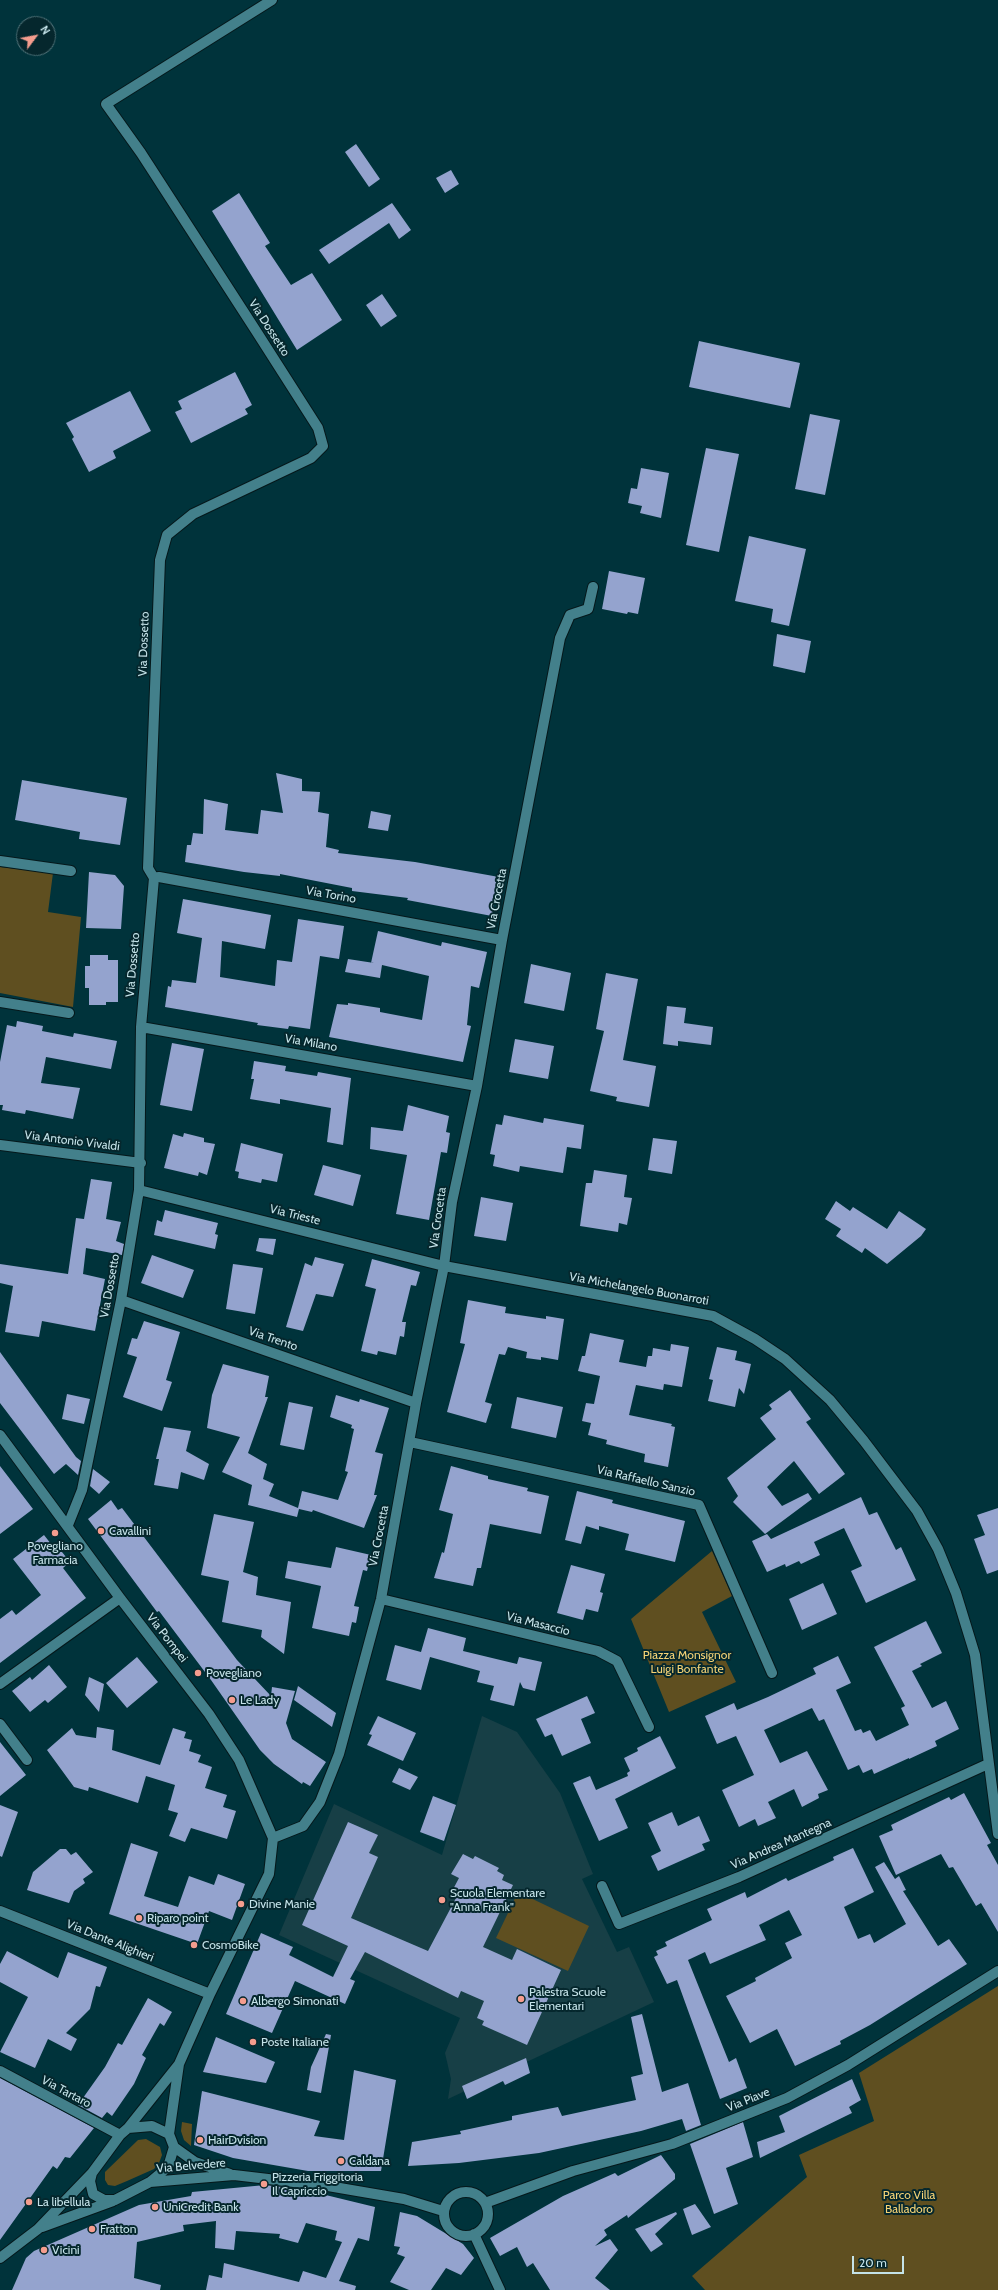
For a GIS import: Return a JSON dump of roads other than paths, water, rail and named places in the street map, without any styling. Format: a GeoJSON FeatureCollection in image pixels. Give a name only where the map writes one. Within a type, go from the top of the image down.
{"type":"FeatureCollection","features":[{"type":"Feature","properties":{"kind":"street","name":"Via Dossetto"},"geometry":{"type":"LineString","coordinates":[[68,1525],[82,1490],[121,1300],[139,1190],[141,1163],[141,1027],[154,878],[148,868],[148,860],[160,560],[167,535],[193,514],[311,458],[323,446],[318,428],[267,347],[141,153],[106,104],[272,0]]}},
{"type":"Feature","properties":{"kind":"street","name":"Via Crocetta"},"geometry":{"type":"LineString","coordinates":[[273,1838],[303,1826],[320,1802],[339,1754],[380,1599],[416,1403],[444,1266],[452,1202],[478,1086],[502,940],[560,638],[570,615],[588,609],[593,587]]}},
{"type":"Feature","properties":{"kind":"street"},"geometry":{"type":"LineString","coordinates":[[0,861],[72,871]]}},
{"type":"Feature","properties":{"kind":"street","name":"Via Torino"},"geometry":{"type":"LineString","coordinates":[[154,878],[159,877],[502,940]]}},
{"type":"Feature","properties":{"kind":"street"},"geometry":{"type":"LineString","coordinates":[[0,1002],[69,1013]]}},
{"type":"Feature","properties":{"kind":"street","name":"Via Milano"},"geometry":{"type":"LineString","coordinates":[[141,1027],[478,1086]]}},
{"type":"Feature","properties":{"kind":"street","name":"Via Antonio Vivaldi"},"geometry":{"type":"LineString","coordinates":[[0,1145],[141,1163]]}},
{"type":"Feature","properties":{"kind":"street","name":"Via Trieste"},"geometry":{"type":"LineString","coordinates":[[139,1190],[444,1266]]}},
{"type":"Feature","properties":{"kind":"street","name":"Via Michelangelo Buonarroti"},"geometry":{"type":"LineString","coordinates":[[444,1266],[713,1316],[785,1359],[830,1400],[864,1441],[917,1512],[938,1549],[956,1593],[975,1655],[998,1834]]}},
{"type":"Feature","properties":{"kind":"street","name":"Via Trento"},"geometry":{"type":"LineString","coordinates":[[121,1300],[416,1403]]}},
{"type":"Feature","properties":{"kind":"street","name":"Via Pompei"},"geometry":{"type":"LineString","coordinates":[[0,1435],[68,1525],[120,1598],[209,1714],[239,1760],[273,1838],[269,1874],[210,1994],[179,2064]]}},
{"type":"Feature","properties":{"kind":"street","name":"Via Raffaello Sanzio"},"geometry":{"type":"LineString","coordinates":[[410,1442],[698,1506],[772,1673]]}},
{"type":"Feature","properties":{"kind":"street"},"geometry":{"type":"LineString","coordinates":[[0,1684],[120,1598]]}},
{"type":"Feature","properties":{"kind":"street","name":"Via Masaccio"},"geometry":{"type":"LineString","coordinates":[[380,1599],[598,1651],[617,1661],[648,1727]]}},
{"type":"Feature","properties":{"kind":"street"},"geometry":{"type":"LineString","coordinates":[[0,1724],[27,1760]]}},
{"type":"Feature","properties":{"kind":"street","name":"Via Andrea Mantegna"},"geometry":{"type":"LineString","coordinates":[[602,1886],[618,1924],[739,1877],[988,1764]]}},
{"type":"Feature","properties":{"kind":"street","name":"Via Dante Alighieri"},"geometry":{"type":"LineString","coordinates":[[0,1911],[210,1994]]}},
{"type":"Feature","properties":{"kind":"street","name":"Via Piave"},"geometry":{"type":"LineString","coordinates":[[485,2203],[573,2171],[672,2144],[787,2098],[848,2065],[998,1971]]}},
{"type":"Feature","properties":{"kind":"street"},"geometry":{"type":"LineString","coordinates":[[0,2258],[38,2229],[92,2173],[179,2064]]}},
{"type":"Feature","properties":{"kind":"street"},"geometry":{"type":"LineString","coordinates":[[38,2229],[115,2200],[150,2182],[168,2167],[174,2147],[169,2134],[179,2064]]}},
{"type":"Feature","properties":{"kind":"street","name":"Via Tartaro"},"geometry":{"type":"LineString","coordinates":[[0,2071],[124,2132]]}},
{"type":"Feature","properties":{"kind":"street"},"geometry":{"type":"LineString","coordinates":[[124,2132],[152,2126],[169,2134]]}},
{"type":"Feature","properties":{"kind":"street","name":"Via Belvedere"},"geometry":{"type":"LineString","coordinates":[[174,2147],[195,2162],[234,2175]]}},
{"type":"Feature","properties":{"kind":"street"},"geometry":{"type":"LineString","coordinates":[[92,2173],[90,2181],[93,2194],[104,2200],[115,2200]]}},
{"type":"Feature","properties":{"kind":"street","name":"Via Belvedere"},"geometry":{"type":"LineString","coordinates":[[150,2182],[234,2175],[328,2186],[404,2199],[443,2211]]}},
{"type":"Feature","properties":{"kind":"street"},"geometry":{"type":"LineString","coordinates":[[461,2192],[475,2193],[485,2203],[488,2217],[481,2230],[474,2234],[459,2235],[452,2231],[444,2218],[443,2211],[449,2198],[461,2192]]}},
{"type":"Feature","properties":{"kind":"street"},"geometry":{"type":"LineString","coordinates":[[474,2234],[500,2290]]}},
{"type":"Feature","properties":{"kind":"place","name":"Cavallini"},"geometry":{"type":"Point","coordinates":[101,1531]}},
{"type":"Feature","properties":{"kind":"place","name":"Povegliano Farmacia"},"geometry":{"type":"Point","coordinates":[55,1533]}},
{"type":"Feature","properties":{"kind":"place","name":"Povegliano"},"geometry":{"type":"Point","coordinates":[198,1673]}},
{"type":"Feature","properties":{"kind":"place","name":"Le Lady"},"geometry":{"type":"Point","coordinates":[232,1700]}},
{"type":"Feature","properties":{"kind":"place","name":"Scuola Elementare \"Anna Frank\""},"geometry":{"type":"Point","coordinates":[442,1900]}},
{"type":"Feature","properties":{"kind":"place","name":"Divine Manie"},"geometry":{"type":"Point","coordinates":[241,1904]}},
{"type":"Feature","properties":{"kind":"place","name":"Riparo point"},"geometry":{"type":"Point","coordinates":[139,1918]}},
{"type":"Feature","properties":{"kind":"place","name":"CosmoBike"},"geometry":{"type":"Point","coordinates":[194,1945]}},
{"type":"Feature","properties":{"kind":"place","name":"Palestra Scuole Elementari"},"geometry":{"type":"Point","coordinates":[521,1999]}},
{"type":"Feature","properties":{"kind":"place","name":"Albergo Simonati"},"geometry":{"type":"Point","coordinates":[243,2001]}},
{"type":"Feature","properties":{"kind":"place","name":"Poste Italiane"},"geometry":{"type":"Point","coordinates":[253,2042]}},
{"type":"Feature","properties":{"kind":"place","name":"HairDvision"},"geometry":{"type":"Point","coordinates":[200,2140]}},
{"type":"Feature","properties":{"kind":"place","name":"Caldana"},"geometry":{"type":"Point","coordinates":[341,2161]}},
{"type":"Feature","properties":{"kind":"place","name":"Pizzeria Friggitoria Il Capriccio"},"geometry":{"type":"Point","coordinates":[264,2184]}},
{"type":"Feature","properties":{"kind":"place","name":"La libellula"},"geometry":{"type":"Point","coordinates":[29,2202]}},
{"type":"Feature","properties":{"kind":"place","name":"UniCredit Bank"},"geometry":{"type":"Point","coordinates":[155,2207]}},
{"type":"Feature","properties":{"kind":"place","name":"Fratton"},"geometry":{"type":"Point","coordinates":[92,2229]}},
{"type":"Feature","properties":{"kind":"place","name":"Vicini"},"geometry":{"type":"Point","coordinates":[44,2250]}},
{"type":"Feature","properties":{"kind":"park label","name":"Piazza Monsignor Luigi Bonfante"},"geometry":{"type":"Point","coordinates":[687,1662]}},
{"type":"Feature","properties":{"kind":"park label","name":"Parco Villa Balladoro"},"geometry":{"type":"Point","coordinates":[909,2202]}}]}
